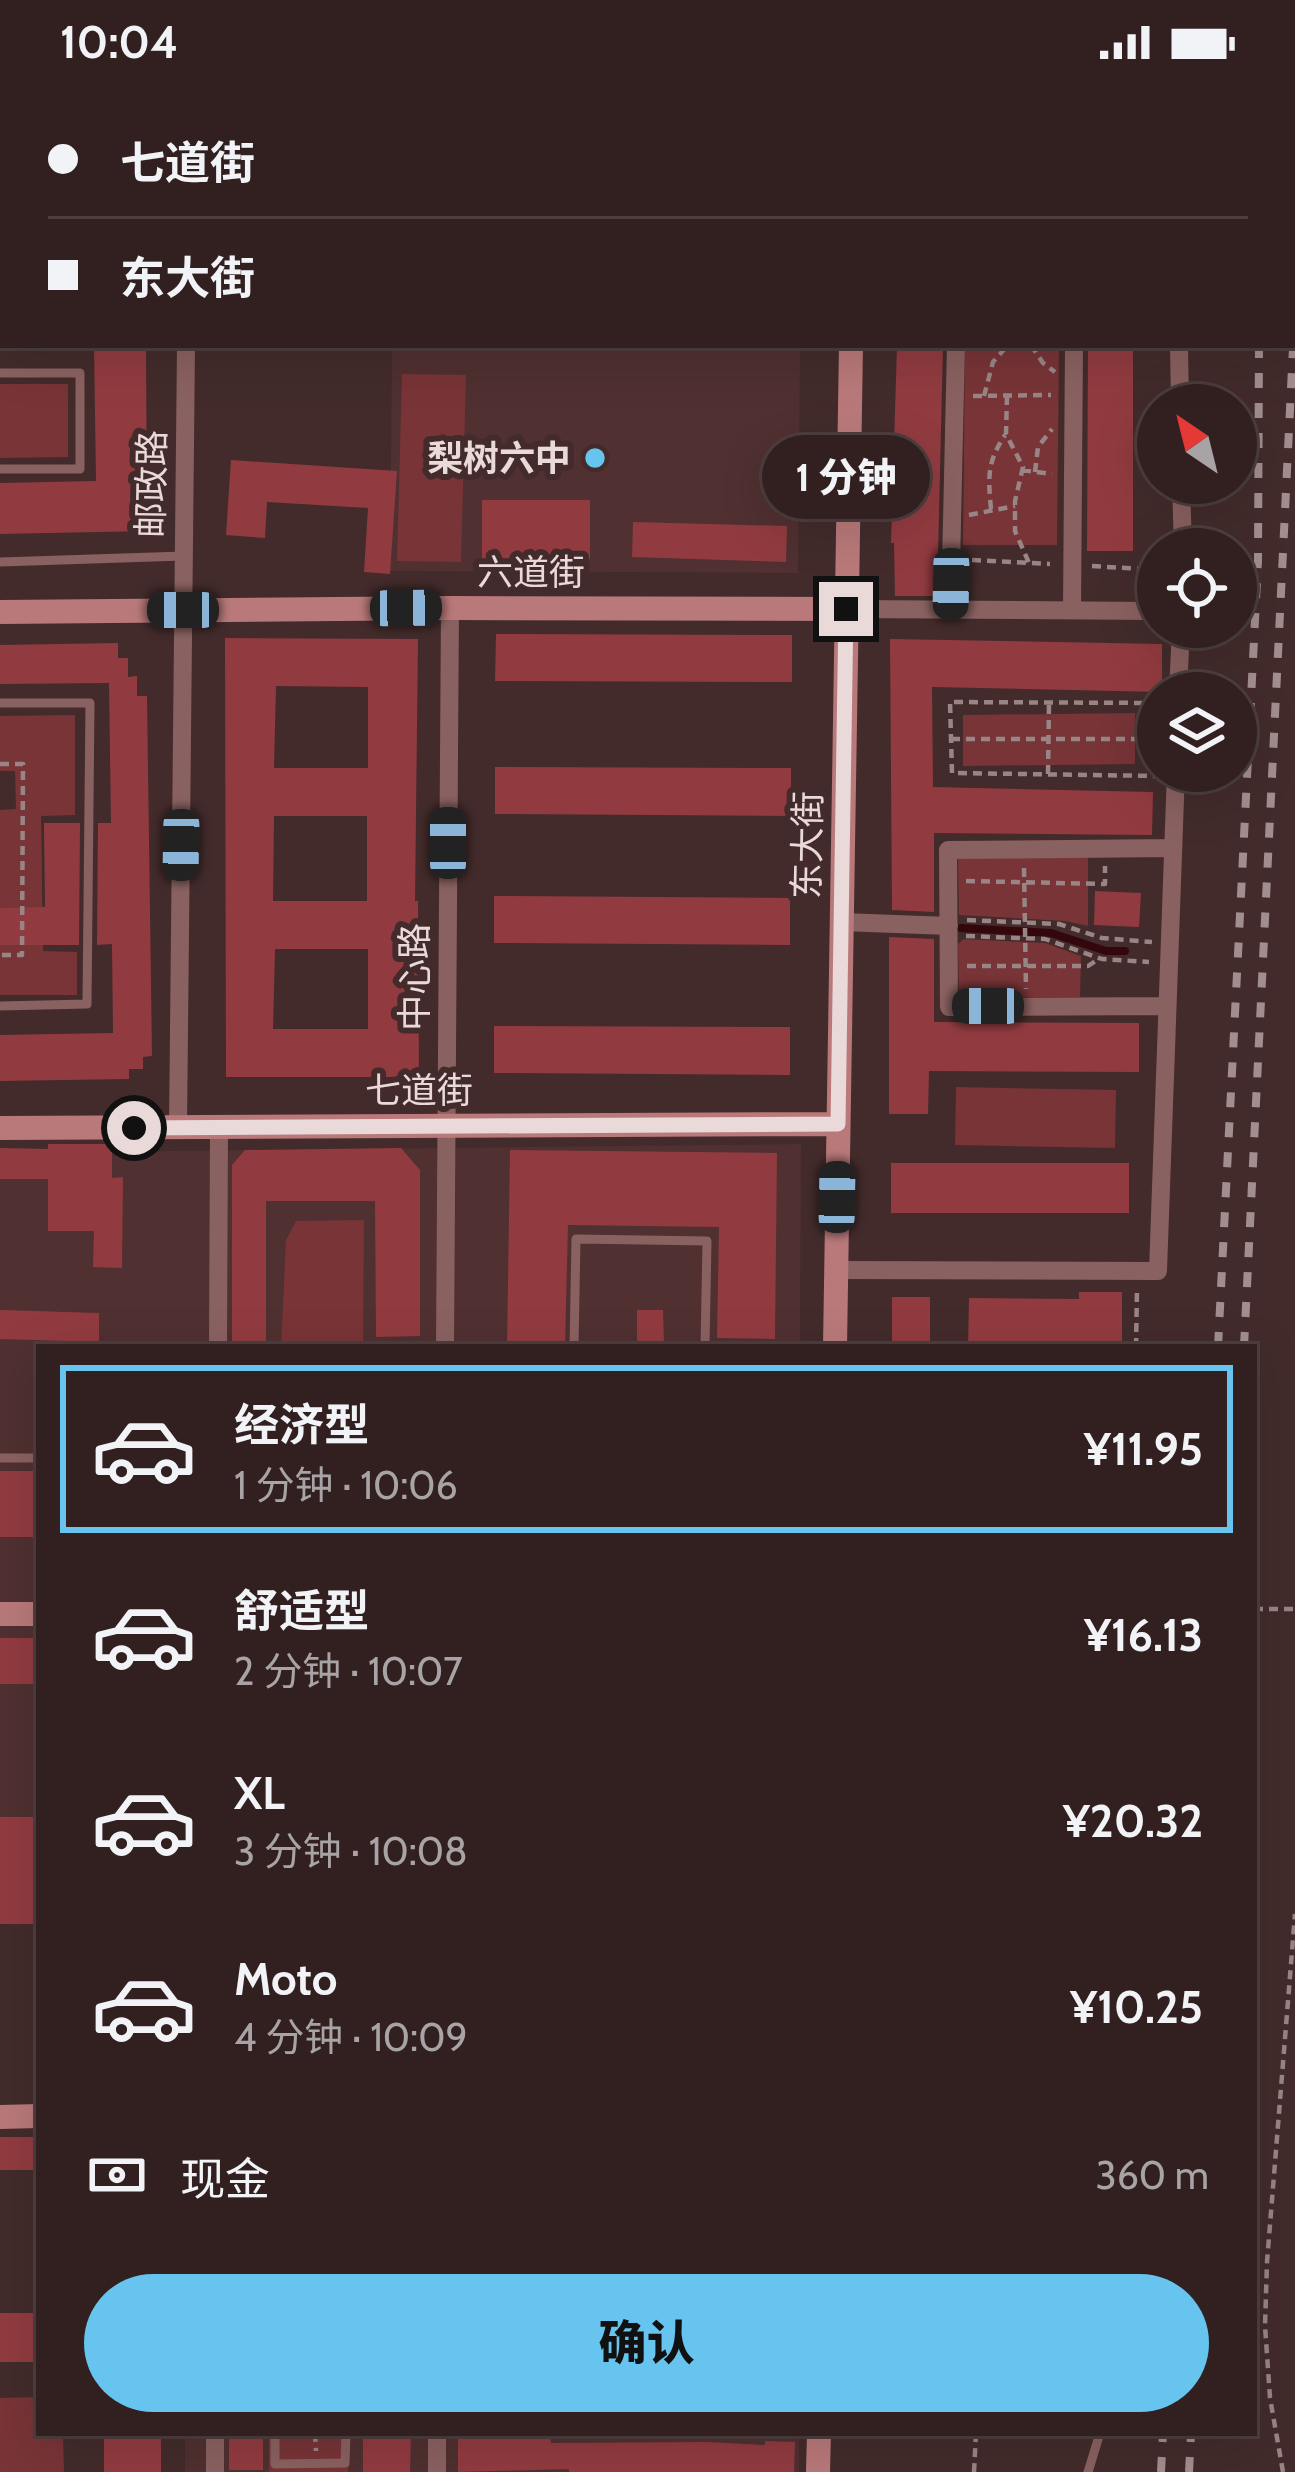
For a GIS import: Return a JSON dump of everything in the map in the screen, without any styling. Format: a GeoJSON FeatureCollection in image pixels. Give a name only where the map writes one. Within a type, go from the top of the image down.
{"type":"FeatureCollection","features":[{"type":"Feature","properties":{"kind":"street","name":"邮政路"},"geometry":{"type":"LineString","coordinates":[[178,1128],[186,348]]}},
{"type":"Feature","properties":{"kind":"street","name":"东大街"},"geometry":{"type":"LineString","coordinates":[[835,1344],[851,348]]}},
{"type":"Feature","properties":{"kind":"street"},"geometry":{"type":"LineString","coordinates":[[950,610],[956,348]]}},
{"type":"Feature","properties":{"kind":"street"},"geometry":{"type":"LineString","coordinates":[[1072,610],[1074,348]]}},
{"type":"Feature","properties":{"kind":"street"},"geometry":{"type":"LineString","coordinates":[[1178,348],[1179,384]]}},
{"type":"Feature","properties":{"kind":"street","name":"中心路"},"geometry":{"type":"LineString","coordinates":[[445,1344],[450,608]]}},
{"type":"Feature","properties":{"kind":"street","name":"六道街"},"geometry":{"type":"LineString","coordinates":[[0,612],[846,609]]}},
{"type":"Feature","properties":{"kind":"street"},"geometry":{"type":"LineString","coordinates":[[846,609],[1137,610]]}},
{"type":"Feature","properties":{"kind":"street"},"geometry":{"type":"LineString","coordinates":[[836,1270],[1158,1271],[1175,792]]}},
{"type":"Feature","properties":{"kind":"street"},"geometry":{"type":"LineString","coordinates":[[1167,1006],[949,1007],[948,850],[1173,848]]}},
{"type":"Feature","properties":{"kind":"street"},"geometry":{"type":"LineString","coordinates":[[842,922],[949,927]]}},
{"type":"Feature","properties":{"kind":"street","name":"七道街"},"geometry":{"type":"LineString","coordinates":[[0,1128],[838,1124]]}},
{"type":"Feature","properties":{"kind":"street"},"geometry":{"type":"LineString","coordinates":[[218,1344],[219,1127]]}},
{"type":"Feature","properties":{"kind":"street"},"geometry":{"type":"LineString","coordinates":[[0,1614],[36,1614]]}},
{"type":"Feature","properties":{"kind":"street"},"geometry":{"type":"LineString","coordinates":[[0,2117],[36,2116]]}},
{"type":"Feature","properties":{"kind":"street"},"geometry":{"type":"LineString","coordinates":[[215,2436],[215,2472]]}},
{"type":"Feature","properties":{"kind":"street"},"geometry":{"type":"LineString","coordinates":[[437,2436],[437,2472]]}},
{"type":"Feature","properties":{"kind":"street"},"geometry":{"type":"LineString","coordinates":[[818,2472],[819,2436]]}},
{"type":"Feature","properties":{"kind":"lane"},"geometry":{"type":"LineString","coordinates":[[0,373],[80,373],[80,469],[0,469]]}},
{"type":"Feature","properties":{"kind":"lane"},"geometry":{"type":"LineString","coordinates":[[0,562],[184,556]]}},
{"type":"Feature","properties":{"kind":"lane"},"geometry":{"type":"LineString","coordinates":[[0,703],[90,703],[86,1004],[0,1006]]}},
{"type":"Feature","properties":{"kind":"lane"},"geometry":{"type":"LineString","coordinates":[[574,1344],[576,1239],[707,1240],[705,1344]]}},
{"type":"Feature","properties":{"kind":"lane"},"geometry":{"type":"LineString","coordinates":[[0,1458],[36,1458]]}},
{"type":"Feature","properties":{"kind":"lane"},"geometry":{"type":"LineString","coordinates":[[274,2436],[271,2468],[345,2463],[346,2436]]}},
{"type":"Feature","properties":{"kind":"lane"},"geometry":{"type":"LineString","coordinates":[[1088,2472],[1099,2436]]}},
{"type":"Feature","properties":{"kind":"path"},"geometry":{"type":"LineString","coordinates":[[984,396],[993,362],[1005,348]]}},
{"type":"Feature","properties":{"kind":"path"},"geometry":{"type":"LineString","coordinates":[[1033,348],[1074,391]]}},
{"type":"Feature","properties":{"kind":"path"},"geometry":{"type":"LineString","coordinates":[[955,395],[1074,391]]}},
{"type":"Feature","properties":{"kind":"path"},"geometry":{"type":"LineString","coordinates":[[1007,396],[1006,434],[1022,470],[1016,531],[1029,563]]}},
{"type":"Feature","properties":{"kind":"path"},"geometry":{"type":"LineString","coordinates":[[1035,472],[1038,447],[1048,431],[1073,419]]}},
{"type":"Feature","properties":{"kind":"path"},"geometry":{"type":"LineString","coordinates":[[991,509],[988,474],[994,451],[1006,434]]}},
{"type":"Feature","properties":{"kind":"path"},"geometry":{"type":"LineString","coordinates":[[1022,470],[1073,477]]}},
{"type":"Feature","properties":{"kind":"path"},"geometry":{"type":"LineString","coordinates":[[952,520],[1015,506]]}},
{"type":"Feature","properties":{"kind":"path"},"geometry":{"type":"LineString","coordinates":[[1137,703],[950,702],[952,773],[1137,774]]}},
{"type":"Feature","properties":{"kind":"path"},"geometry":{"type":"LineString","coordinates":[[1048,775],[1049,702]]}},
{"type":"Feature","properties":{"kind":"path"},"geometry":{"type":"LineString","coordinates":[[951,739],[1137,740]]}},
{"type":"Feature","properties":{"kind":"path"},"geometry":{"type":"LineString","coordinates":[[0,764],[23,764],[22,955],[0,955]]}},
{"type":"Feature","properties":{"kind":"path"},"geometry":{"type":"LineString","coordinates":[[1024,849],[1026,1006]]}},
{"type":"Feature","properties":{"kind":"path"},"geometry":{"type":"LineString","coordinates":[[948,881],[1105,884],[1106,849]]}},
{"type":"Feature","properties":{"kind":"path"},"geometry":{"type":"LineString","coordinates":[[949,927],[1059,924],[1169,953]]}},
{"type":"Feature","properties":{"kind":"path"},"geometry":{"type":"LineString","coordinates":[[949,927],[1045,939],[1100,958],[1169,953]]}},
{"type":"Feature","properties":{"kind":"path"},"geometry":{"type":"LineString","coordinates":[[949,966],[1088,966],[1100,958]]}},
{"type":"Feature","properties":{"kind":"path"},"geometry":{"type":"LineString","coordinates":[[1136,1344],[1137,1271]]}},
{"type":"Feature","properties":{"kind":"path"},"geometry":{"type":"LineString","coordinates":[[1257,1609],[1295,1610]]}},
{"type":"Feature","properties":{"kind":"path"},"geometry":{"type":"LineString","coordinates":[[1283,2472],[1270,2398],[1265,2326],[1295,1914]]}},
{"type":"Feature","properties":{"kind":"path"},"geometry":{"type":"LineString","coordinates":[[974,2472],[976,2436]]}},
{"type":"Feature","properties":{"kind":"shaded area","name":"梨树六中"},"geometry":{"type":"Polygon","coordinates":[[[392,348],[800,348],[798,573],[390,571],[392,348]]]}},
{"type":"Feature","properties":{"kind":"shaded area"},"geometry":{"type":"Polygon","coordinates":[[[965,348],[1059,348],[1057,545],[963,545],[965,348]]]}},
{"type":"Feature","properties":{"kind":"shaded area"},"geometry":{"type":"Polygon","coordinates":[[[402,374],[466,375],[461,562],[397,561],[402,374]]]}},
{"type":"Feature","properties":{"kind":"shaded area"},"geometry":{"type":"Polygon","coordinates":[[[0,384],[68,384],[68,457],[0,458],[0,384]]]}},
{"type":"Feature","properties":{"kind":"shaded area"},"geometry":{"type":"Polygon","coordinates":[[[1135,713],[1135,764],[963,766],[963,715],[1135,713]]]}},
{"type":"Feature","properties":{"kind":"shaded area"},"geometry":{"type":"Polygon","coordinates":[[[75,715],[75,815],[41,816],[43,951],[77,952],[77,995],[0,995],[0,945],[15,945],[16,908],[0,908],[0,810],[16,809],[15,771],[0,771],[0,716],[75,715]]]}},
{"type":"Feature","properties":{"kind":"shaded area"},"geometry":{"type":"Polygon","coordinates":[[[958,858],[1088,858],[1088,926],[959,915],[958,858]]]}},
{"type":"Feature","properties":{"kind":"shaded area"},"geometry":{"type":"Polygon","coordinates":[[[964,939],[1045,943],[1081,956],[1080,997],[959,997],[958,944],[964,939]]]}},
{"type":"Feature","properties":{"kind":"shaded area"},"geometry":{"type":"Polygon","coordinates":[[[956,1087],[1116,1090],[1115,1148],[955,1145],[956,1087]]]}},
{"type":"Feature","properties":{"kind":"shaded area"},"geometry":{"type":"Polygon","coordinates":[[[801,1144],[800,1344],[36,1344],[36,1848],[0,1848],[0,1153],[801,1144]]]}},
{"type":"Feature","properties":{"kind":"shaded area"},"geometry":{"type":"Polygon","coordinates":[[[364,1220],[363,1344],[281,1344],[286,1240],[296,1221],[364,1220]]]}},
{"type":"Feature","properties":{"kind":"shaded area"},"geometry":{"type":"Polygon","coordinates":[[[36,2397],[36,2436],[63,2436],[64,2472],[0,2472],[0,2398],[36,2397]]]}},
{"type":"Feature","properties":{"kind":"shaded area"},"geometry":{"type":"Polygon","coordinates":[[[185,2436],[799,2436],[799,2472],[185,2472],[185,2436]]]}},
{"type":"Feature","properties":{"kind":"shaded area"},"geometry":{"type":"Polygon","coordinates":[[[269,2436],[348,2436],[348,2472],[269,2472],[269,2436]]]}},
{"type":"Feature","properties":{"kind":"building"},"geometry":{"type":"Polygon","coordinates":[[[94,348],[146,348],[147,531],[0,534],[0,483],[96,481],[94,348]]]}},
{"type":"Feature","properties":{"kind":"building"},"geometry":{"type":"Polygon","coordinates":[[[897,348],[943,348],[937,596],[895,596],[891,543],[897,348]]]}},
{"type":"Feature","properties":{"kind":"building"},"geometry":{"type":"Polygon","coordinates":[[[1088,348],[1133,348],[1133,551],[1087,551],[1088,348]]]}},
{"type":"Feature","properties":{"kind":"building"},"geometry":{"type":"Polygon","coordinates":[[[231,460],[397,471],[390,574],[364,572],[368,508],[267,502],[265,538],[226,535],[231,460]]]}},
{"type":"Feature","properties":{"kind":"building"},"geometry":{"type":"Polygon","coordinates":[[[482,500],[590,500],[590,559],[482,559],[482,500]]]}},
{"type":"Feature","properties":{"kind":"building"},"geometry":{"type":"Polygon","coordinates":[[[633,522],[787,526],[786,562],[632,557],[633,522]]]}},
{"type":"Feature","properties":{"kind":"building"},"geometry":{"type":"Polygon","coordinates":[[[496,634],[792,635],[792,682],[495,681],[496,634]]]}},
{"type":"Feature","properties":{"kind":"building"},"geometry":{"type":"Polygon","coordinates":[[[225,638],[418,639],[419,1077],[226,1077],[225,638]],[[276,686],[274,768],[368,768],[368,687],[276,686]],[[274,816],[273,901],[367,901],[367,816],[274,816]],[[275,949],[273,1029],[368,1029],[368,949],[275,949]]]}},
{"type":"Feature","properties":{"kind":"building"},"geometry":{"type":"Polygon","coordinates":[[[890,639],[1137,644],[1137,648],[1162,648],[1162,672],[1137,672],[1137,691],[932,687],[933,787],[1153,792],[1152,835],[934,833],[934,912],[892,910],[890,639]]]}},
{"type":"Feature","properties":{"kind":"building"},"geometry":{"type":"Polygon","coordinates":[[[118,643],[118,658],[128,658],[128,677],[137,676],[137,696],[147,696],[152,1056],[143,1057],[143,1069],[129,1069],[129,1079],[0,1081],[0,1035],[113,1033],[112,944],[97,945],[98,823],[111,823],[109,683],[0,684],[0,645],[118,643]]]}},
{"type":"Feature","properties":{"kind":"building"},"geometry":{"type":"Polygon","coordinates":[[[495,767],[791,768],[791,816],[495,814],[495,767]]]}},
{"type":"Feature","properties":{"kind":"building"},"geometry":{"type":"Polygon","coordinates":[[[44,823],[80,823],[79,945],[0,945],[0,908],[45,907],[44,823]]]}},
{"type":"Feature","properties":{"kind":"building"},"geometry":{"type":"Polygon","coordinates":[[[1095,891],[1141,893],[1139,927],[1094,925],[1095,891]]]}},
{"type":"Feature","properties":{"kind":"building"},"geometry":{"type":"Polygon","coordinates":[[[494,896],[790,898],[790,945],[494,943],[494,896]]]}},
{"type":"Feature","properties":{"kind":"building"},"geometry":{"type":"Polygon","coordinates":[[[889,937],[934,939],[934,1022],[1139,1023],[1139,1072],[929,1071],[928,1114],[889,1114],[889,937]]]}},
{"type":"Feature","properties":{"kind":"building"},"geometry":{"type":"Polygon","coordinates":[[[494,1026],[790,1027],[790,1075],[494,1073],[494,1026]]]}},
{"type":"Feature","properties":{"kind":"building"},"geometry":{"type":"Polygon","coordinates":[[[48,1144],[112,1144],[112,1178],[123,1177],[122,1268],[93,1267],[94,1231],[48,1231],[48,1179],[0,1179],[0,1148],[48,1149],[48,1144]]]}},
{"type":"Feature","properties":{"kind":"building"},"geometry":{"type":"Polygon","coordinates":[[[401,1148],[420,1170],[420,1336],[376,1337],[375,1201],[266,1201],[266,1344],[232,1344],[232,1165],[245,1150],[401,1148]]]}},
{"type":"Feature","properties":{"kind":"building"},"geometry":{"type":"Polygon","coordinates":[[[510,1150],[777,1153],[775,1339],[717,1338],[719,1227],[568,1225],[565,1344],[507,1344],[510,1150]]]}},
{"type":"Feature","properties":{"kind":"building"},"geometry":{"type":"Polygon","coordinates":[[[891,1163],[1129,1163],[1129,1213],[891,1213],[891,1163]]]}},
{"type":"Feature","properties":{"kind":"building"},"geometry":{"type":"Polygon","coordinates":[[[1079,1292],[1122,1292],[1122,1344],[968,1344],[969,1298],[1079,1299],[1079,1292]]]}},
{"type":"Feature","properties":{"kind":"building"},"geometry":{"type":"Polygon","coordinates":[[[892,1297],[930,1297],[930,1344],[892,1344],[892,1297]]]}},
{"type":"Feature","properties":{"kind":"building"},"geometry":{"type":"Polygon","coordinates":[[[0,1310],[99,1313],[99,1342],[0,1339],[0,1310]]]}},
{"type":"Feature","properties":{"kind":"building"},"geometry":{"type":"Polygon","coordinates":[[[637,1310],[663,1310],[664,1343],[637,1343],[637,1310]]]}},
{"type":"Feature","properties":{"kind":"building"},"geometry":{"type":"Polygon","coordinates":[[[0,1471],[36,1471],[36,1537],[0,1537],[0,1471]]]}},
{"type":"Feature","properties":{"kind":"building"},"geometry":{"type":"Polygon","coordinates":[[[0,1638],[36,1638],[36,1684],[0,1684],[0,1638]]]}},
{"type":"Feature","properties":{"kind":"building"},"geometry":{"type":"Polygon","coordinates":[[[0,1817],[36,1817],[36,1924],[0,1924],[0,1817]]]}},
{"type":"Feature","properties":{"kind":"building"},"geometry":{"type":"Polygon","coordinates":[[[0,2137],[36,2137],[36,2170],[0,2170],[0,2137]]]}},
{"type":"Feature","properties":{"kind":"building"},"geometry":{"type":"Polygon","coordinates":[[[0,2313],[36,2313],[36,2362],[0,2362],[0,2313]]]}},
{"type":"Feature","properties":{"kind":"building"},"geometry":{"type":"Polygon","coordinates":[[[104,2436],[161,2436],[161,2472],[104,2472],[104,2436]]]}},
{"type":"Feature","properties":{"kind":"building"},"geometry":{"type":"Polygon","coordinates":[[[229,2436],[263,2436],[263,2470],[229,2470],[229,2436]]]}},
{"type":"Feature","properties":{"kind":"building"},"geometry":{"type":"Polygon","coordinates":[[[363,2436],[411,2436],[410,2472],[363,2472],[363,2436]]]}},
{"type":"Feature","properties":{"kind":"building"},"geometry":{"type":"Polygon","coordinates":[[[458,2436],[550,2436],[551,2443],[795,2442],[794,2472],[458,2472],[458,2436]]]}},
{"type":"Feature","properties":{"kind":"waterway"},"geometry":{"type":"LineString","coordinates":[[961,928],[1051,933],[1106,951],[1125,951]]}},
{"type":"Feature","properties":{"kind":"railway"},"geometry":{"type":"LineString","coordinates":[[1218,1344],[1258,561],[1259,348]]}},
{"type":"Feature","properties":{"kind":"railway"},"geometry":{"type":"LineString","coordinates":[[1244,1344],[1293,348]]}},
{"type":"Feature","properties":{"kind":"railway"},"geometry":{"type":"LineString","coordinates":[[1161,2472],[1163,2436]]}},
{"type":"Feature","properties":{"kind":"railway"},"geometry":{"type":"LineString","coordinates":[[1189,2472],[1191,2436]]}},
{"type":"Feature","properties":{"kind":"place","name":"梨树六中"},"geometry":{"type":"Point","coordinates":[595,458]}},
{"type":"Feature","properties":{"kind":"route"},"geometry":{"type":"LineString","coordinates":[[134,1128],[838,1124],[846,609]]}}]}
